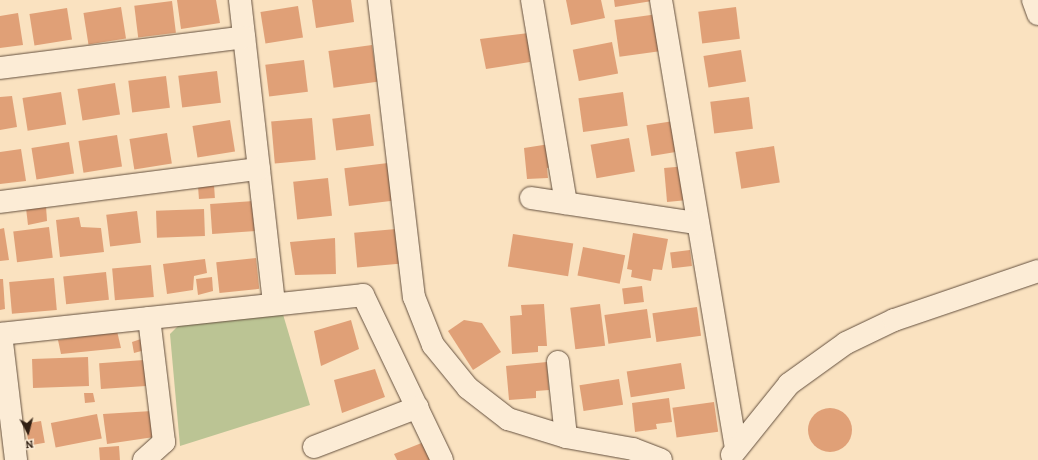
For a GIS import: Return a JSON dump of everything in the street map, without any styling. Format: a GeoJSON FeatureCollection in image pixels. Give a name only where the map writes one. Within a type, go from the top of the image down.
{"type":"FeatureCollection","features":[{"type":"Feature","properties":{"kind":"street"},"geometry":{"type":"LineString","coordinates":[[240,0],[274,304]]}},
{"type":"Feature","properties":{"kind":"street"},"geometry":{"type":"LineString","coordinates":[[379,0],[414,297],[433,345],[468,388],[508,419],[566,437],[633,449],[661,460]]}},
{"type":"Feature","properties":{"kind":"street"},"geometry":{"type":"LineString","coordinates":[[532,0],[566,203]]}},
{"type":"Feature","properties":{"kind":"street"},"geometry":{"type":"LineString","coordinates":[[661,0],[733,454]]}},
{"type":"Feature","properties":{"kind":"street"},"geometry":{"type":"LineString","coordinates":[[1033,0],[1038,14]]}},
{"type":"Feature","properties":{"kind":"street"},"geometry":{"type":"LineString","coordinates":[[0,68],[244,37]]}},
{"type":"Feature","properties":{"kind":"street"},"geometry":{"type":"LineString","coordinates":[[0,202],[259,169]]}},
{"type":"Feature","properties":{"kind":"street"},"geometry":{"type":"LineString","coordinates":[[531,198],[697,223]]}},
{"type":"Feature","properties":{"kind":"street"},"geometry":{"type":"LineString","coordinates":[[733,454],[788,384],[846,343],[894,320],[1038,271]]}},
{"type":"Feature","properties":{"kind":"street"},"geometry":{"type":"LineString","coordinates":[[16,460],[0,334],[363,295],[418,407],[442,460]]}},
{"type":"Feature","properties":{"kind":"street"},"geometry":{"type":"LineString","coordinates":[[144,460],[164,442],[149,318]]}},
{"type":"Feature","properties":{"kind":"street"},"geometry":{"type":"LineString","coordinates":[[558,362],[566,437]]}},
{"type":"Feature","properties":{"kind":"street"},"geometry":{"type":"LineString","coordinates":[[314,447],[418,407]]}},
{"type":"Feature","properties":{"kind":"green space"},"geometry":{"type":"Polygon","coordinates":[[[282,311],[310,405],[180,446],[170,334],[181,323],[282,311]]]}},
{"type":"Feature","properties":{"kind":"building"},"geometry":{"type":"Polygon","coordinates":[[[177,0],[216,0],[220,23],[181,29],[177,0]]]}},
{"type":"Feature","properties":{"kind":"building"},"geometry":{"type":"Polygon","coordinates":[[[312,0],[351,0],[354,22],[316,28],[312,0]]]}},
{"type":"Feature","properties":{"kind":"building"},"geometry":{"type":"Polygon","coordinates":[[[566,0],[601,0],[605,18],[571,25],[566,0]]]}},
{"type":"Feature","properties":{"kind":"building"},"geometry":{"type":"Polygon","coordinates":[[[614,0],[652,0],[652,1],[615,7],[614,0]]]}},
{"type":"Feature","properties":{"kind":"building"},"geometry":{"type":"Polygon","coordinates":[[[172,1],[176,33],[138,37],[134,6],[172,1]]]}},
{"type":"Feature","properties":{"kind":"building"},"geometry":{"type":"Polygon","coordinates":[[[298,6],[303,38],[265,44],[260,12],[298,6]]]}},
{"type":"Feature","properties":{"kind":"building"},"geometry":{"type":"Polygon","coordinates":[[[121,7],[126,39],[88,45],[83,13],[121,7]]]}},
{"type":"Feature","properties":{"kind":"building"},"geometry":{"type":"Polygon","coordinates":[[[736,7],[740,39],[702,43],[698,12],[736,7]]]}},
{"type":"Feature","properties":{"kind":"building"},"geometry":{"type":"Polygon","coordinates":[[[67,8],[72,40],[34,46],[29,14],[67,8]]]}},
{"type":"Feature","properties":{"kind":"building"},"geometry":{"type":"Polygon","coordinates":[[[18,13],[23,45],[0,48],[0,16],[18,13]]]}},
{"type":"Feature","properties":{"kind":"building"},"geometry":{"type":"Polygon","coordinates":[[[658,14],[663,51],[620,57],[614,20],[658,14]]]}},
{"type":"Feature","properties":{"kind":"building"},"geometry":{"type":"Polygon","coordinates":[[[529,33],[530,62],[486,69],[480,39],[529,33]]]}},
{"type":"Feature","properties":{"kind":"building"},"geometry":{"type":"Polygon","coordinates":[[[612,42],[618,73],[579,81],[573,50],[612,42]]]}},
{"type":"Feature","properties":{"kind":"building"},"geometry":{"type":"Polygon","coordinates":[[[372,45],[377,82],[334,88],[328,51],[372,45]]]}},
{"type":"Feature","properties":{"kind":"building"},"geometry":{"type":"Polygon","coordinates":[[[741,50],[746,82],[708,88],[703,56],[741,50]]]}},
{"type":"Feature","properties":{"kind":"building"},"geometry":{"type":"Polygon","coordinates":[[[304,60],[308,92],[269,97],[265,65],[304,60]]]}},
{"type":"Feature","properties":{"kind":"building"},"geometry":{"type":"Polygon","coordinates":[[[217,71],[221,103],[182,108],[178,76],[217,71]]]}},
{"type":"Feature","properties":{"kind":"building"},"geometry":{"type":"Polygon","coordinates":[[[166,76],[170,108],[132,112],[128,81],[166,76]]]}},
{"type":"Feature","properties":{"kind":"building"},"geometry":{"type":"Polygon","coordinates":[[[115,83],[120,115],[82,121],[77,89],[115,83]]]}},
{"type":"Feature","properties":{"kind":"building"},"geometry":{"type":"Polygon","coordinates":[[[61,92],[66,125],[28,131],[22,98],[61,92]]]}},
{"type":"Feature","properties":{"kind":"building"},"geometry":{"type":"Polygon","coordinates":[[[623,92],[628,126],[583,132],[578,98],[623,92]]]}},
{"type":"Feature","properties":{"kind":"building"},"geometry":{"type":"Polygon","coordinates":[[[12,96],[17,127],[0,130],[0,97],[12,96]]]}},
{"type":"Feature","properties":{"kind":"building"},"geometry":{"type":"Polygon","coordinates":[[[749,97],[753,129],[714,134],[710,102],[749,97]]]}},
{"type":"Feature","properties":{"kind":"building"},"geometry":{"type":"Polygon","coordinates":[[[370,114],[374,146],[336,150],[332,119],[370,114]]]}},
{"type":"Feature","properties":{"kind":"building"},"geometry":{"type":"Polygon","coordinates":[[[312,118],[316,160],[275,163],[271,122],[312,118]]]}},
{"type":"Feature","properties":{"kind":"building"},"geometry":{"type":"Polygon","coordinates":[[[230,120],[235,152],[197,158],[192,126],[230,120]]]}},
{"type":"Feature","properties":{"kind":"building"},"geometry":{"type":"Polygon","coordinates":[[[680,120],[685,151],[651,156],[646,125],[680,120]]]}},
{"type":"Feature","properties":{"kind":"building"},"geometry":{"type":"Polygon","coordinates":[[[167,133],[172,164],[134,170],[129,139],[167,133]]]}},
{"type":"Feature","properties":{"kind":"building"},"geometry":{"type":"Polygon","coordinates":[[[117,135],[122,167],[83,173],[78,141],[117,135]]]}},
{"type":"Feature","properties":{"kind":"building"},"geometry":{"type":"Polygon","coordinates":[[[629,138],[635,171],[596,178],[591,145],[629,138]]]}},
{"type":"Feature","properties":{"kind":"building"},"geometry":{"type":"Polygon","coordinates":[[[69,142],[74,174],[36,180],[31,148],[69,142]]]}},
{"type":"Feature","properties":{"kind":"building"},"geometry":{"type":"Polygon","coordinates":[[[556,143],[560,165],[547,168],[548,178],[527,179],[524,148],[556,143]]]}},
{"type":"Feature","properties":{"kind":"building"},"geometry":{"type":"Polygon","coordinates":[[[774,146],[780,183],[741,189],[735,152],[774,146]]]}},
{"type":"Feature","properties":{"kind":"building"},"geometry":{"type":"Polygon","coordinates":[[[21,149],[26,181],[0,184],[0,152],[21,149]]]}},
{"type":"Feature","properties":{"kind":"building"},"geometry":{"type":"Polygon","coordinates":[[[388,163],[393,201],[349,206],[344,168],[388,163]]]}},
{"type":"Feature","properties":{"kind":"building"},"geometry":{"type":"Polygon","coordinates":[[[687,166],[690,200],[667,202],[664,168],[687,166]]]}},
{"type":"Feature","properties":{"kind":"building"},"geometry":{"type":"Polygon","coordinates":[[[328,178],[332,216],[297,219],[293,182],[328,178]]]}},
{"type":"Feature","properties":{"kind":"building"},"geometry":{"type":"Polygon","coordinates":[[[214,185],[215,198],[199,199],[198,186],[214,185]]]}},
{"type":"Feature","properties":{"kind":"building"},"geometry":{"type":"Polygon","coordinates":[[[254,201],[256,231],[212,234],[210,204],[254,201]]]}},
{"type":"Feature","properties":{"kind":"building"},"geometry":{"type":"Polygon","coordinates":[[[46,206],[47,221],[28,225],[26,208],[46,206]]]}},
{"type":"Feature","properties":{"kind":"building"},"geometry":{"type":"Polygon","coordinates":[[[204,209],[205,236],[157,238],[156,211],[204,209]]]}},
{"type":"Feature","properties":{"kind":"building"},"geometry":{"type":"Polygon","coordinates":[[[137,211],[141,243],[110,247],[106,215],[137,211]]]}},
{"type":"Feature","properties":{"kind":"building"},"geometry":{"type":"Polygon","coordinates":[[[79,217],[81,227],[101,228],[104,252],[60,257],[56,220],[79,217]]]}},
{"type":"Feature","properties":{"kind":"building"},"geometry":{"type":"Polygon","coordinates":[[[49,227],[53,258],[17,262],[13,231],[49,227]]]}},
{"type":"Feature","properties":{"kind":"building"},"geometry":{"type":"Polygon","coordinates":[[[4,228],[9,260],[0,261],[0,229],[4,228]]]}},
{"type":"Feature","properties":{"kind":"building"},"geometry":{"type":"Polygon","coordinates":[[[396,229],[399,264],[357,268],[354,233],[396,229]]]}},
{"type":"Feature","properties":{"kind":"building"},"geometry":{"type":"Polygon","coordinates":[[[633,233],[668,239],[662,270],[653,269],[651,281],[631,277],[632,270],[627,269],[633,233]]]}},
{"type":"Feature","properties":{"kind":"building"},"geometry":{"type":"Polygon","coordinates":[[[513,234],[573,244],[568,276],[508,267],[513,234]]]}},
{"type":"Feature","properties":{"kind":"building"},"geometry":{"type":"Polygon","coordinates":[[[335,238],[336,274],[295,275],[290,242],[335,238]]]}},
{"type":"Feature","properties":{"kind":"building"},"geometry":{"type":"Polygon","coordinates":[[[583,247],[625,255],[620,284],[577,275],[583,247]]]}},
{"type":"Feature","properties":{"kind":"building"},"geometry":{"type":"Polygon","coordinates":[[[690,250],[692,266],[672,268],[670,252],[690,250]]]}},
{"type":"Feature","properties":{"kind":"building"},"geometry":{"type":"Polygon","coordinates":[[[256,258],[259,289],[219,293],[216,262],[256,258]]]}},
{"type":"Feature","properties":{"kind":"building"},"geometry":{"type":"Polygon","coordinates":[[[205,259],[207,273],[194,276],[193,290],[167,294],[163,264],[205,259]]]}},
{"type":"Feature","properties":{"kind":"building"},"geometry":{"type":"Polygon","coordinates":[[[151,265],[154,297],[115,300],[112,268],[151,265]]]}},
{"type":"Feature","properties":{"kind":"building"},"geometry":{"type":"Polygon","coordinates":[[[106,272],[109,300],[66,304],[63,276],[106,272]]]}},
{"type":"Feature","properties":{"kind":"building"},"geometry":{"type":"Polygon","coordinates":[[[212,277],[213,291],[198,295],[196,279],[212,277]]]}},
{"type":"Feature","properties":{"kind":"building"},"geometry":{"type":"Polygon","coordinates":[[[54,278],[57,310],[12,314],[9,282],[54,278]]]}},
{"type":"Feature","properties":{"kind":"building"},"geometry":{"type":"Polygon","coordinates":[[[0,279],[3,279],[5,309],[0,310],[0,279]]]}},
{"type":"Feature","properties":{"kind":"building"},"geometry":{"type":"Polygon","coordinates":[[[642,286],[644,302],[624,304],[622,288],[642,286]]]}},
{"type":"Feature","properties":{"kind":"building"},"geometry":{"type":"Polygon","coordinates":[[[544,304],[547,346],[538,346],[538,352],[512,354],[510,316],[522,315],[521,305],[544,304]]]}},
{"type":"Feature","properties":{"kind":"building"},"geometry":{"type":"Polygon","coordinates":[[[600,304],[605,346],[575,349],[570,308],[600,304]]]}},
{"type":"Feature","properties":{"kind":"building"},"geometry":{"type":"Polygon","coordinates":[[[697,307],[701,336],[656,342],[652,313],[697,307]]]}},
{"type":"Feature","properties":{"kind":"building"},"geometry":{"type":"Polygon","coordinates":[[[647,309],[651,338],[608,344],[604,315],[647,309]]]}},
{"type":"Feature","properties":{"kind":"building"},"geometry":{"type":"Polygon","coordinates":[[[351,320],[359,349],[321,366],[314,331],[351,320]]]}},
{"type":"Feature","properties":{"kind":"building"},"geometry":{"type":"Polygon","coordinates":[[[464,320],[482,323],[501,352],[473,370],[448,331],[464,320]]]}},
{"type":"Feature","properties":{"kind":"building"},"geometry":{"type":"Polygon","coordinates":[[[117,331],[121,348],[61,354],[58,340],[117,331]]]}},
{"type":"Feature","properties":{"kind":"building"},"geometry":{"type":"Polygon","coordinates":[[[144,338],[145,350],[134,353],[132,342],[144,338]]]}},
{"type":"Feature","properties":{"kind":"building"},"geometry":{"type":"Polygon","coordinates":[[[88,357],[89,386],[33,388],[32,359],[88,357]]]}},
{"type":"Feature","properties":{"kind":"building"},"geometry":{"type":"Polygon","coordinates":[[[144,360],[146,386],[101,389],[99,363],[144,360]]]}},
{"type":"Feature","properties":{"kind":"building"},"geometry":{"type":"Polygon","coordinates":[[[547,362],[549,390],[536,391],[536,398],[509,400],[506,366],[547,362]]]}},
{"type":"Feature","properties":{"kind":"building"},"geometry":{"type":"Polygon","coordinates":[[[681,363],[685,389],[631,397],[627,372],[681,363]]]}},
{"type":"Feature","properties":{"kind":"building"},"geometry":{"type":"Polygon","coordinates":[[[375,369],[385,397],[342,413],[334,380],[375,369]]]}},
{"type":"Feature","properties":{"kind":"building"},"geometry":{"type":"Polygon","coordinates":[[[619,379],[623,405],[584,411],[579,385],[619,379]]]}},
{"type":"Feature","properties":{"kind":"building"},"geometry":{"type":"Polygon","coordinates":[[[84,393],[93,393],[95,402],[85,403],[84,393]]]}},
{"type":"Feature","properties":{"kind":"building"},"geometry":{"type":"Polygon","coordinates":[[[669,398],[672,422],[656,424],[657,429],[635,432],[632,403],[669,398]]]}},
{"type":"Feature","properties":{"kind":"building"},"geometry":{"type":"Polygon","coordinates":[[[714,402],[718,432],[677,438],[672,408],[714,402]]]}},
{"type":"Feature","properties":{"kind":"building"},"geometry":{"type":"Polygon","coordinates":[[[826,408],[834,408],[846,414],[852,426],[852,434],[846,446],[834,452],[826,452],[814,446],[808,434],[808,426],[814,414],[826,408]]]}},
{"type":"Feature","properties":{"kind":"building"},"geometry":{"type":"Polygon","coordinates":[[[152,411],[154,437],[107,444],[103,414],[152,411]]]}},
{"type":"Feature","properties":{"kind":"building"},"geometry":{"type":"Polygon","coordinates":[[[97,414],[102,439],[56,448],[51,423],[97,414]]]}},
{"type":"Feature","properties":{"kind":"building"},"geometry":{"type":"Polygon","coordinates":[[[41,421],[45,443],[29,445],[25,424],[41,421]]]}},
{"type":"Feature","properties":{"kind":"building"},"geometry":{"type":"Polygon","coordinates":[[[424,442],[433,460],[397,460],[394,454],[424,442]]]}},
{"type":"Feature","properties":{"kind":"building"},"geometry":{"type":"Polygon","coordinates":[[[119,446],[120,460],[100,460],[99,447],[119,446]]]}}]}
